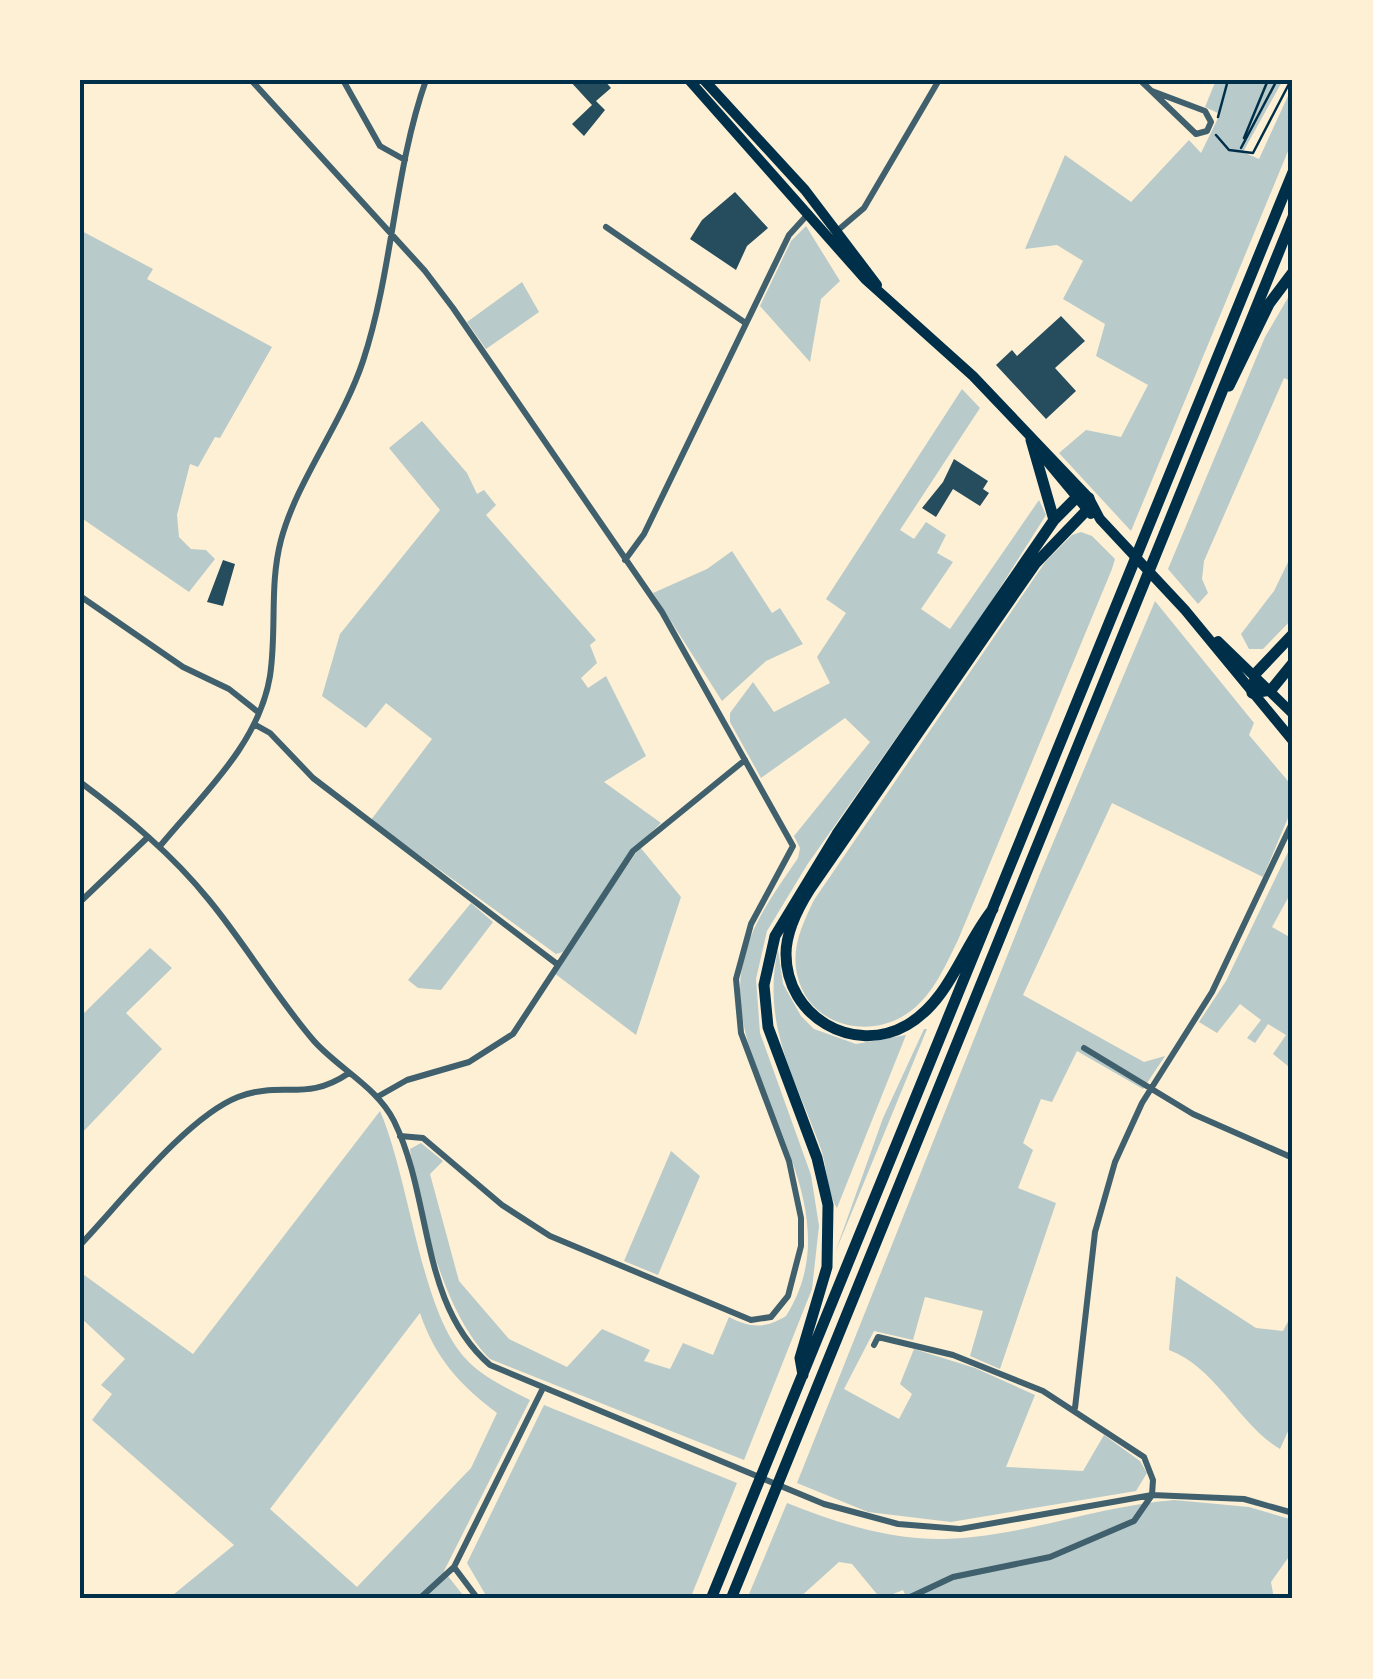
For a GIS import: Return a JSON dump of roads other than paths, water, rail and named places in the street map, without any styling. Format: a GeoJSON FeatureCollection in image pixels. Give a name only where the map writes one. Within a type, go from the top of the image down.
{"type":"FeatureCollection","features":[{"type":"Feature","properties":{"kind":"highway"},"geometry":{"type":"LineString","coordinates":[[711,1599],[1293,172]]}},
{"type":"Feature","properties":{"kind":"highway"},"geometry":{"type":"LineString","coordinates":[[731,1599],[1293,217]]}},
{"type":"Feature","properties":{"kind":"highway"},"geometry":{"type":"LineString","coordinates":[[1216,406],[1239,373],[1269,304],[1293,272]]}},
{"type":"Feature","properties":{"kind":"highway"},"geometry":{"type":"LineString","coordinates":[[1034,442],[1054,520]]}},
{"type":"Feature","properties":{"kind":"highway"},"geometry":{"type":"LineString","coordinates":[[993,908],[972,935],[936,1001],[897,1030],[864,1036],[831,1028],[803,1004],[790,980],[788,938],[810,890],[1042,554],[1083,503]]}},
{"type":"Feature","properties":{"kind":"highway"},"geometry":{"type":"LineString","coordinates":[[803,1375],[800,1358],[826,1267],[828,1205],[818,1158],[772,1042],[766,1013],[764,985],[775,936],[827,850],[1054,520],[1083,503]]}},
{"type":"Feature","properties":{"kind":"highway"},"geometry":{"type":"LineString","coordinates":[[1293,634],[1256,673],[1252,693],[1272,690],[1293,662]]}},
{"type":"Feature","properties":{"kind":"main road"},"geometry":{"type":"LineString","coordinates":[[689,80],[813,209]]}},
{"type":"Feature","properties":{"kind":"main road"},"geometry":{"type":"LineString","coordinates":[[704,80],[880,290],[973,376],[1034,442],[1083,503],[1184,610],[1293,740]]}},
{"type":"Feature","properties":{"kind":"main road"},"geometry":{"type":"LineString","coordinates":[[1184,610],[1256,673],[1293,714]]}},
{"type":"Feature","properties":{"kind":"street"},"geometry":{"type":"LineString","coordinates":[[250,80],[453,308],[696,666],[793,846],[751,924],[736,979],[740,1034],[789,1160],[801,1218],[794,1280],[782,1309],[771,1317],[751,1320],[550,1236],[502,1205],[423,1138],[400,1136]]}},
{"type":"Feature","properties":{"kind":"street"},"geometry":{"type":"LineString","coordinates":[[343,80],[380,146],[406,160]]}},
{"type":"Feature","properties":{"kind":"street"},"geometry":{"type":"LineString","coordinates":[[160,846],[243,744],[254,724],[270,677],[271,591],[282,537],[338,427],[364,358],[426,80]]}},
{"type":"Feature","properties":{"kind":"street"},"geometry":{"type":"LineString","coordinates":[[834,234],[864,208],[939,80]]}},
{"type":"Feature","properties":{"kind":"street"},"geometry":{"type":"LineString","coordinates":[[1140,80],[1152,92],[1196,134],[1207,132],[1211,122],[1206,111],[1152,92]]}},
{"type":"Feature","properties":{"kind":"street"},"geometry":{"type":"LineString","coordinates":[[625,560],[644,534],[789,235],[813,209]]}},
{"type":"Feature","properties":{"kind":"street"},"geometry":{"type":"LineString","coordinates":[[606,227],[744,322]]}},
{"type":"Feature","properties":{"kind":"street"},"geometry":{"type":"LineString","coordinates":[[80,596],[258,712]]}},
{"type":"Feature","properties":{"kind":"street"},"geometry":{"type":"LineString","coordinates":[[254,724],[270,733],[314,778],[556,964]]}},
{"type":"Feature","properties":{"kind":"street"},"geometry":{"type":"LineString","coordinates":[[377,1098],[399,1083],[469,1062],[509,1037],[634,851],[745,760]]}},
{"type":"Feature","properties":{"kind":"street"},"geometry":{"type":"LineString","coordinates":[[80,782],[160,846],[208,898],[315,1042],[377,1098],[400,1136],[454,1324],[467,1345],[490,1365],[542,1390],[824,1504],[898,1524],[960,1529],[1152,1495],[1244,1499],[1293,1513]]}},
{"type":"Feature","properties":{"kind":"street"},"geometry":{"type":"LineString","coordinates":[[1075,1408],[1095,1232],[1115,1162],[1152,1088],[1212,992],[1293,824]]}},
{"type":"Feature","properties":{"kind":"street"},"geometry":{"type":"LineString","coordinates":[[80,902],[148,836]]}},
{"type":"Feature","properties":{"kind":"street"},"geometry":{"type":"LineString","coordinates":[[1084,1048],[1193,1114],[1293,1158]]}},
{"type":"Feature","properties":{"kind":"street"},"geometry":{"type":"LineString","coordinates":[[80,1245],[211,1111],[255,1092],[326,1088],[349,1072]]}},
{"type":"Feature","properties":{"kind":"street"},"geometry":{"type":"LineString","coordinates":[[874,1345],[878,1338],[953,1355],[1075,1408],[1144,1457],[1150,1466],[1152,1495],[1134,1521],[1050,1556],[953,1577],[906,1599]]}},
{"type":"Feature","properties":{"kind":"street"},"geometry":{"type":"LineString","coordinates":[[419,1599],[454,1567],[542,1390]]}},
{"type":"Feature","properties":{"kind":"street"},"geometry":{"type":"LineString","coordinates":[[454,1567],[478,1599]]}}]}
